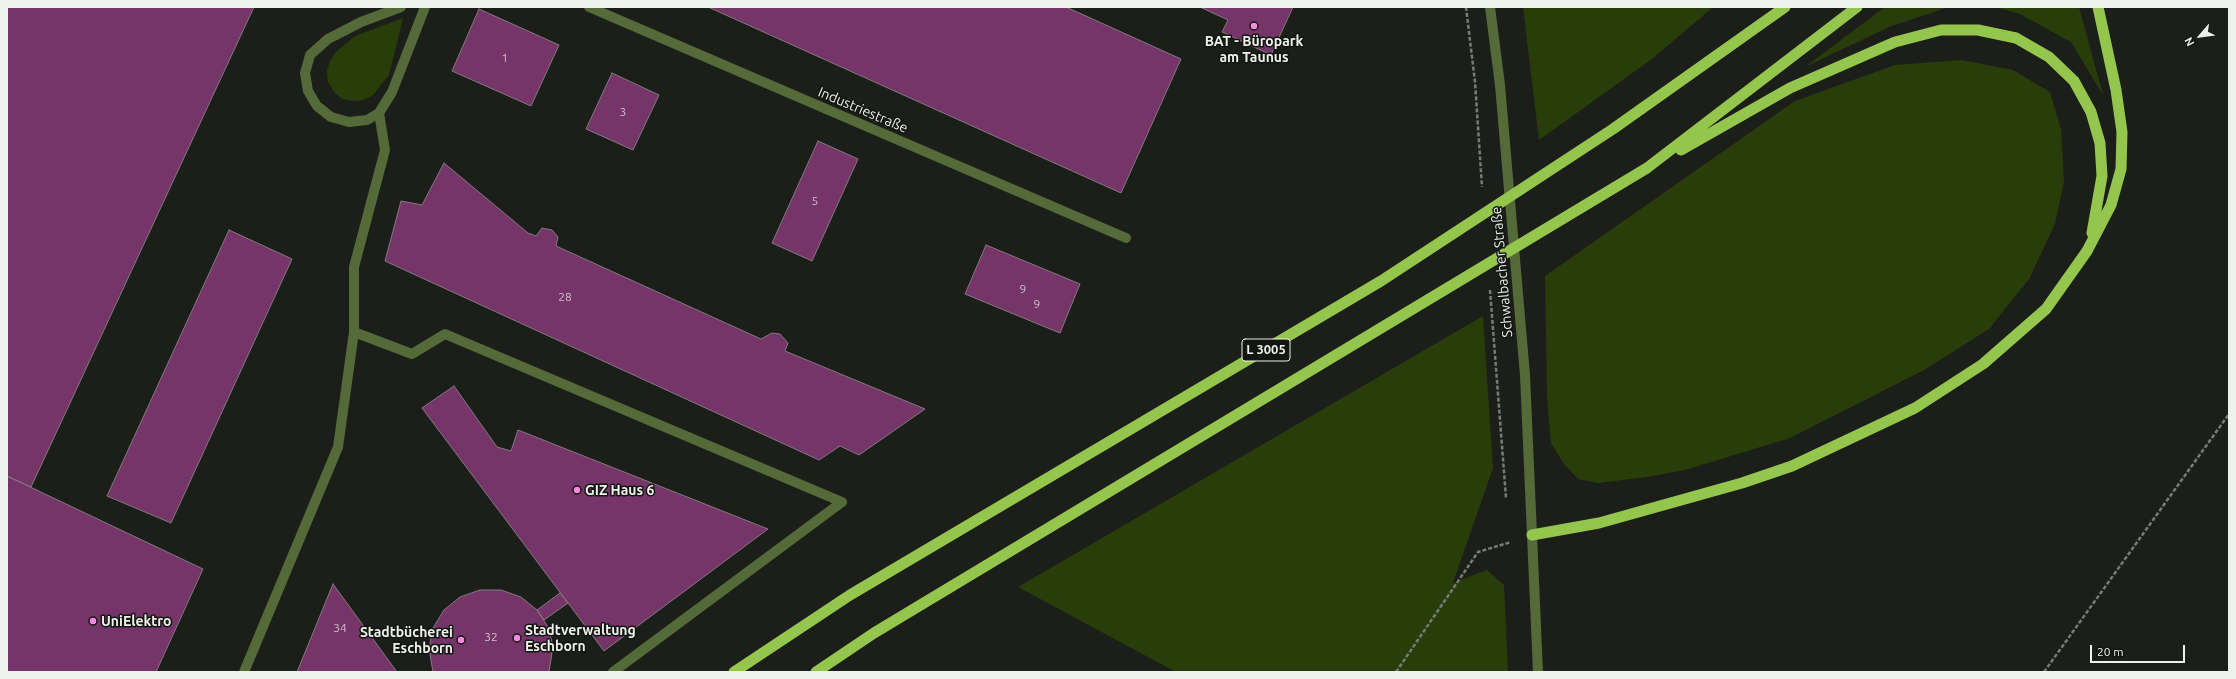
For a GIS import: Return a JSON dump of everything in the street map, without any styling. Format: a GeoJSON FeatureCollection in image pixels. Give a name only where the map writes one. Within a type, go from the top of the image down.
{"type":"FeatureCollection","features":[{"type":"Feature","properties":{"kind":"highway","name":"L 3005"},"geometry":{"type":"LineString","coordinates":[[816,672],[874,633],[1647,168],[1857,7]]}},
{"type":"Feature","properties":{"kind":"highway"},"geometry":{"type":"LineString","coordinates":[[1532,535],[1599,523],[1742,483],[1792,466],[1915,408],[1983,364],[2046,309],[2088,252],[2111,205],[2121,168],[2122,132],[2116,90],[2098,7]]}},
{"type":"Feature","properties":{"kind":"highway","name":"L 3005"},"geometry":{"type":"LineString","coordinates":[[734,672],[850,595],[1381,282],[1613,129],[1781,9]]}},
{"type":"Feature","properties":{"kind":"highway"},"geometry":{"type":"LineString","coordinates":[[1647,168],[1790,88],[1895,42],[1941,30],[1978,30],[2016,38],[2049,57],[2074,81],[2091,112],[2100,143],[2102,176],[2097,212],[2088,252]]}},
{"type":"Feature","properties":{"kind":"street"},"geometry":{"type":"LineString","coordinates":[[401,7],[361,22],[328,39],[310,55],[305,72],[308,91],[317,106],[331,117],[348,122],[366,120],[379,113],[392,92],[425,7]]}},
{"type":"Feature","properties":{"kind":"street","name":"Industriestraße"},"geometry":{"type":"LineString","coordinates":[[589,7],[1126,238]]}},
{"type":"Feature","properties":{"kind":"street","name":"Schwalbacher Straße"},"geometry":{"type":"LineString","coordinates":[[1490,7],[1500,85],[1525,375],[1538,672]]}},
{"type":"Feature","properties":{"kind":"street"},"geometry":{"type":"LineString","coordinates":[[244,672],[338,447],[354,332],[354,267],[385,150],[379,113]]}},
{"type":"Feature","properties":{"kind":"street"},"geometry":{"type":"LineString","coordinates":[[354,332],[412,354],[445,334],[842,502],[613,672]]}},
{"type":"Feature","properties":{"kind":"path"},"geometry":{"type":"LineString","coordinates":[[1466,7],[1475,82]]}},
{"type":"Feature","properties":{"kind":"path"},"geometry":{"type":"LineString","coordinates":[[2044,672],[2229,414]]}},
{"type":"Feature","properties":{"kind":"path"},"geometry":{"type":"LineString","coordinates":[[1396,672],[1478,552],[1532,535]]}},
{"type":"Feature","properties":{"kind":"green space"},"geometry":{"type":"Polygon","coordinates":[[[1523,7],[1713,7],[1652,59],[1539,140],[1523,7]]]}},
{"type":"Feature","properties":{"kind":"green space"},"geometry":{"type":"Polygon","coordinates":[[[1885,7],[1949,7],[1889,27],[1805,67],[1885,7]]]}},
{"type":"Feature","properties":{"kind":"green space"},"geometry":{"type":"Polygon","coordinates":[[[1995,7],[2079,7],[2103,95],[2071,42],[2020,14],[1995,7]]]}},
{"type":"Feature","properties":{"kind":"green space"},"geometry":{"type":"Polygon","coordinates":[[[403,18],[389,75],[373,95],[363,100],[353,101],[342,99],[334,92],[328,82],[327,71],[330,61],[336,52],[355,36],[403,18]]]}},
{"type":"Feature","properties":{"kind":"green space"},"geometry":{"type":"Polygon","coordinates":[[[1961,60],[2013,70],[2050,92],[2061,129],[2064,181],[2055,224],[2029,279],[1989,329],[1924,370],[1790,438],[1685,470],[1647,477],[1598,483],[1578,479],[1564,464],[1551,443],[1547,396],[1545,276],[1795,101],[1895,65],[1961,60]]]}},
{"type":"Feature","properties":{"kind":"green space"},"geometry":{"type":"Polygon","coordinates":[[[1483,316],[1493,468],[1453,583],[1487,570],[1504,585],[1508,672],[1176,672],[1018,587],[1483,316]]]}},
{"type":"Feature","properties":{"kind":"building"},"geometry":{"type":"Polygon","coordinates":[[[7,7],[254,7],[31,487],[7,476],[7,7]]]}},
{"type":"Feature","properties":{"kind":"building"},"geometry":{"type":"Polygon","coordinates":[[[708,7],[1066,7],[1181,59],[1121,193],[708,7]]]}},
{"type":"Feature","properties":{"kind":"building","name":"BAT - Büropark am Taunus"},"geometry":{"type":"Polygon","coordinates":[[[1200,7],[1293,7],[1271,55],[1222,32],[1228,20],[1200,7]]]}},
{"type":"Feature","properties":{"kind":"building"},"geometry":{"type":"Polygon","coordinates":[[[479,9],[559,45],[531,106],[452,71],[479,9]]]}},
{"type":"Feature","properties":{"kind":"building"},"geometry":{"type":"Polygon","coordinates":[[[612,73],[659,95],[633,150],[586,129],[612,73]]]}},
{"type":"Feature","properties":{"kind":"building"},"geometry":{"type":"Polygon","coordinates":[[[818,141],[858,159],[812,261],[772,243],[818,141]]]}},
{"type":"Feature","properties":{"kind":"building"},"geometry":{"type":"Polygon","coordinates":[[[444,163],[528,233],[536,236],[542,228],[552,230],[558,237],[556,246],[761,339],[772,333],[780,334],[788,343],[785,351],[925,409],[859,455],[840,446],[819,460],[385,261],[401,201],[422,205],[444,163]]]}},
{"type":"Feature","properties":{"kind":"building"},"geometry":{"type":"Polygon","coordinates":[[[229,230],[292,259],[171,523],[107,496],[229,230]]]}},
{"type":"Feature","properties":{"kind":"building"},"geometry":{"type":"Polygon","coordinates":[[[986,245],[1080,284],[1060,333],[965,294],[986,245]]]}},
{"type":"Feature","properties":{"kind":"building","name":"GIZ Haus 6"},"geometry":{"type":"Polygon","coordinates":[[[454,386],[497,447],[511,451],[518,430],[768,529],[604,651],[422,408],[454,386]]]}},
{"type":"Feature","properties":{"kind":"building","name":"UniElektro"},"geometry":{"type":"Polygon","coordinates":[[[7,476],[203,569],[156,672],[7,672],[7,476]]]}},
{"type":"Feature","properties":{"kind":"building"},"geometry":{"type":"Polygon","coordinates":[[[333,584],[397,672],[297,672],[333,584]]]}},
{"type":"Feature","properties":{"kind":"building"},"geometry":{"type":"Polygon","coordinates":[[[480,590],[501,590],[521,597],[537,610],[548,627],[553,646],[549,672],[433,672],[429,649],[433,628],[444,610],[460,597],[480,590]]]}},
{"type":"Feature","properties":{"kind":"building"},"geometry":{"type":"Polygon","coordinates":[[[560,593],[568,603],[544,620],[537,610],[560,593]]]}},
{"type":"Feature","properties":{"kind":"place","name":"BAT - Büropark am Taunus"},"geometry":{"type":"Point","coordinates":[1254,26]}},
{"type":"Feature","properties":{"kind":"place","name":"GIZ Haus 6"},"geometry":{"type":"Point","coordinates":[577,490]}},
{"type":"Feature","properties":{"kind":"place","name":"UniElektro"},"geometry":{"type":"Point","coordinates":[93,621]}},
{"type":"Feature","properties":{"kind":"place","name":"Stadtverwaltung Eschborn"},"geometry":{"type":"Point","coordinates":[517,638]}},
{"type":"Feature","properties":{"kind":"place","name":"Stadtbücherei Eschborn"},"geometry":{"type":"Point","coordinates":[461,640]}}]}
